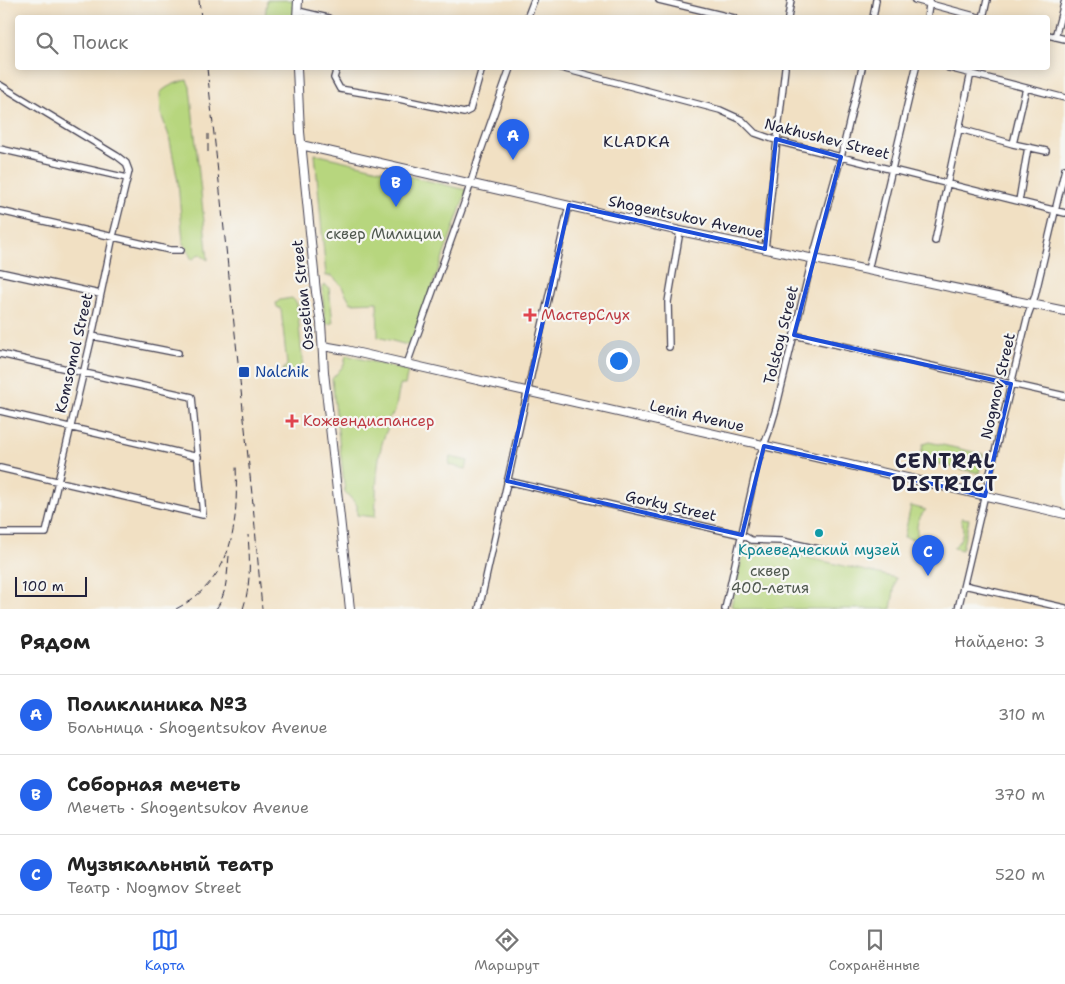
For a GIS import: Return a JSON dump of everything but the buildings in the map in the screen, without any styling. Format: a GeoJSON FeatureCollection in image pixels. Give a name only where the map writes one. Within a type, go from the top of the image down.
{"type":"FeatureCollection","features":[{"type":"Feature","properties":{"kind":"main road"},"geometry":{"type":"LineString","coordinates":[[298,0],[298,14]]}},
{"type":"Feature","properties":{"kind":"main road","name":"Ossetian Street"},"geometry":{"type":"LineString","coordinates":[[297,70],[297,97],[350,609]]}},
{"type":"Feature","properties":{"kind":"main road","name":"Shogentsukov Avenue"},"geometry":{"type":"LineString","coordinates":[[302,145],[680,231],[1065,311]]}},
{"type":"Feature","properties":{"kind":"main road","name":"Lenin Avenue"},"geometry":{"type":"LineString","coordinates":[[323,346],[1065,514]]}},
{"type":"Feature","properties":{"kind":"street"},"geometry":{"type":"LineString","coordinates":[[528,15],[534,0]]}},
{"type":"Feature","properties":{"kind":"street"},"geometry":{"type":"LineString","coordinates":[[659,0],[722,15]]}},
{"type":"Feature","properties":{"kind":"street"},"geometry":{"type":"LineString","coordinates":[[788,15],[791,0]]}},
{"type":"Feature","properties":{"kind":"street"},"geometry":{"type":"LineString","coordinates":[[874,15],[876,0]]}},
{"type":"Feature","properties":{"kind":"street"},"geometry":{"type":"LineString","coordinates":[[915,0],[930,2],[973,15]]}},
{"type":"Feature","properties":{"kind":"street"},"geometry":{"type":"LineString","coordinates":[[984,15],[987,0]]}},
{"type":"Feature","properties":{"kind":"street"},"geometry":{"type":"LineString","coordinates":[[1055,37],[1065,0]]}},
{"type":"Feature","properties":{"kind":"street"},"geometry":{"type":"LineString","coordinates":[[928,15],[930,2]]}},
{"type":"Feature","properties":{"kind":"street"},"geometry":{"type":"LineString","coordinates":[[1050,35],[1065,39]]}},
{"type":"Feature","properties":{"kind":"street"},"geometry":{"type":"LineString","coordinates":[[336,70],[334,78],[340,89],[464,113],[470,110],[481,70]]}},
{"type":"Feature","properties":{"kind":"street"},"geometry":{"type":"LineString","coordinates":[[407,364],[509,70]]}},
{"type":"Feature","properties":{"kind":"street","name":"Nakhushev Street"},"geometry":{"type":"LineString","coordinates":[[569,70],[720,110],[742,120],[754,133],[781,142],[1065,213]]}},
{"type":"Feature","properties":{"kind":"street"},"geometry":{"type":"LineString","coordinates":[[766,249],[776,139],[785,70]]}},
{"type":"Feature","properties":{"kind":"street","name":"Tolstoy Street"},"geometry":{"type":"LineString","coordinates":[[726,609],[758,461],[776,409],[862,70]]}},
{"type":"Feature","properties":{"kind":"street"},"geometry":{"type":"LineString","coordinates":[[868,270],[916,70]]}},
{"type":"Feature","properties":{"kind":"street"},"geometry":{"type":"LineString","coordinates":[[935,241],[972,70],[1026,88],[1065,98]]}},
{"type":"Feature","properties":{"kind":"street"},"geometry":{"type":"LineString","coordinates":[[0,85],[117,156],[128,166],[129,171],[127,178],[0,149]]}},
{"type":"Feature","properties":{"kind":"street"},"geometry":{"type":"LineString","coordinates":[[1013,144],[1026,88]]}},
{"type":"Feature","properties":{"kind":"street"},"geometry":{"type":"LineString","coordinates":[[960,129],[1028,148],[1046,151]]}},
{"type":"Feature","properties":{"kind":"street"},"geometry":{"type":"LineString","coordinates":[[1019,201],[1028,148]]}},
{"type":"Feature","properties":{"kind":"street","name":"Nogmov Street"},"geometry":{"type":"LineString","coordinates":[[958,609],[1011,384],[1056,211],[1065,169]]}},
{"type":"Feature","properties":{"kind":"street","name":"Komsomol Street"},"geometry":{"type":"LineString","coordinates":[[0,533],[46,533],[92,336],[112,236],[127,178]]}},
{"type":"Feature","properties":{"kind":"street"},"geometry":{"type":"LineString","coordinates":[[479,609],[569,206]]}},
{"type":"Feature","properties":{"kind":"street"},"geometry":{"type":"LineString","coordinates":[[0,211],[170,250],[181,250]]}},
{"type":"Feature","properties":{"kind":"street"},"geometry":{"type":"LineString","coordinates":[[669,347],[668,302],[680,231]]}},
{"type":"Feature","properties":{"kind":"street"},"geometry":{"type":"LineString","coordinates":[[0,272],[100,294]]}},
{"type":"Feature","properties":{"kind":"street"},"geometry":{"type":"LineString","coordinates":[[794,334],[1065,396]]}},
{"type":"Feature","properties":{"kind":"street"},"geometry":{"type":"LineString","coordinates":[[92,336],[178,352]]}},
{"type":"Feature","properties":{"kind":"street"},"geometry":{"type":"LineString","coordinates":[[0,354],[192,397],[203,515],[0,468]]}},
{"type":"Feature","properties":{"kind":"street"},"geometry":{"type":"LineString","coordinates":[[0,412],[198,457]]}},
{"type":"Feature","properties":{"kind":"street","name":"Gorky Street"},"geometry":{"type":"LineString","coordinates":[[507,481],[742,535],[751,540],[782,541],[828,551]]}},
{"type":"Feature","properties":{"kind":"street"},"geometry":{"type":"LineString","coordinates":[[964,585],[1065,608]]}},
{"type":"Feature","properties":{"kind":"highlighted area"},"geometry":{"type":"Polygon","coordinates":[[[776,139],[841,157],[794,335],[1011,384],[985,496],[764,446],[742,535],[507,481],[569,205],[765,249],[776,139]]]}},
{"type":"Feature","properties":{"kind":"green space"},"geometry":{"type":"Polygon","coordinates":[[[267,0],[294,0],[294,15],[265,15],[267,0]]]}},
{"type":"Feature","properties":{"kind":"green space"},"geometry":{"type":"Polygon","coordinates":[[[187,80],[190,87],[208,260],[199,254],[192,260],[183,241],[178,182],[169,136],[161,114],[160,93],[169,86],[187,80]]]}},
{"type":"Feature","properties":{"kind":"green space","name":"сквер Милиции"},"geometry":{"type":"Polygon","coordinates":[[[315,154],[467,190],[411,346],[378,337],[377,302],[351,303],[341,285],[332,276],[326,276],[315,154]]]}},
{"type":"Feature","properties":{"kind":"green space"},"geometry":{"type":"Polygon","coordinates":[[[325,285],[329,288],[333,323],[325,324],[322,288],[325,285]]]}},
{"type":"Feature","properties":{"kind":"green space"},"geometry":{"type":"Polygon","coordinates":[[[292,298],[297,303],[303,368],[300,373],[287,375],[283,370],[287,365],[281,309],[277,307],[276,303],[280,300],[292,298]]]}},
{"type":"Feature","properties":{"kind":"green space"},"geometry":{"type":"Polygon","coordinates":[[[346,355],[408,371],[405,385],[400,385],[395,412],[387,420],[390,424],[385,434],[379,457],[375,517],[357,515],[357,505],[345,492],[332,379],[344,365],[346,355]]]}},
{"type":"Feature","properties":{"kind":"green space"},"geometry":{"type":"Polygon","coordinates":[[[929,442],[983,454],[979,473],[920,460],[923,444],[929,442]]]}},
{"type":"Feature","properties":{"kind":"green space"},"geometry":{"type":"Polygon","coordinates":[[[450,457],[468,461],[466,469],[449,465],[450,457]]]}},
{"type":"Feature","properties":{"kind":"green space"},"geometry":{"type":"Polygon","coordinates":[[[911,506],[926,510],[917,524],[917,533],[920,541],[904,537],[911,506]]]}},
{"type":"Feature","properties":{"kind":"green space"},"geometry":{"type":"Polygon","coordinates":[[[961,518],[969,519],[962,550],[953,548],[962,534],[961,518]]]}},
{"type":"Feature","properties":{"kind":"green space","name":"сквер 400-летия"},"geometry":{"type":"Polygon","coordinates":[[[749,544],[896,578],[891,609],[741,609],[731,606],[745,545],[749,544]]]}},
{"type":"Feature","properties":{"kind":"railway"},"geometry":{"type":"LineString","coordinates":[[199,0],[201,15]]}},
{"type":"Feature","properties":{"kind":"railway"},"geometry":{"type":"LineString","coordinates":[[207,70],[253,504],[262,609]]}},
{"type":"Feature","properties":{"kind":"railway"},"geometry":{"type":"LineString","coordinates":[[208,134],[208,152]]}},
{"type":"Feature","properties":{"kind":"railway"},"geometry":{"type":"LineString","coordinates":[[176,609],[196,596],[211,582],[229,548],[236,508],[236,465]]}},
{"type":"Feature","properties":{"kind":"railway"},"geometry":{"type":"LineString","coordinates":[[243,609],[249,572],[248,535]]}},
{"type":"Feature","properties":{"kind":"railway"},"geometry":{"type":"LineString","coordinates":[[216,609],[224,590],[229,556]]}},
{"type":"Feature","properties":{"kind":"place","name":"Поликлиника №3"},"geometry":{"type":"Point","coordinates":[513,160]}},
{"type":"Feature","properties":{"kind":"place","name":"Соборная мечеть"},"geometry":{"type":"Point","coordinates":[396,207]}},
{"type":"Feature","properties":{"kind":"place","name":"МастерСлух"},"geometry":{"type":"Point","coordinates":[530,315]}},
{"type":"Feature","properties":{"kind":"place","name":"Nalchik"},"geometry":{"type":"Point","coordinates":[244,372]}},
{"type":"Feature","properties":{"kind":"place","name":"Кожвендиспансер"},"geometry":{"type":"Point","coordinates":[292,421]}},
{"type":"Feature","properties":{"kind":"place","name":"Краеведческий музей"},"geometry":{"type":"Point","coordinates":[819,533]}},
{"type":"Feature","properties":{"kind":"place","name":"Музыкальный театр"},"geometry":{"type":"Point","coordinates":[928,576]}},
{"type":"Feature","properties":{"kind":"district","name":"KLADKA"},"geometry":{"type":"Point","coordinates":[637,141]}},
{"type":"Feature","properties":{"kind":"district","name":"CENTRAL DISTRICT"},"geometry":{"type":"Point","coordinates":[945,472]}}]}
